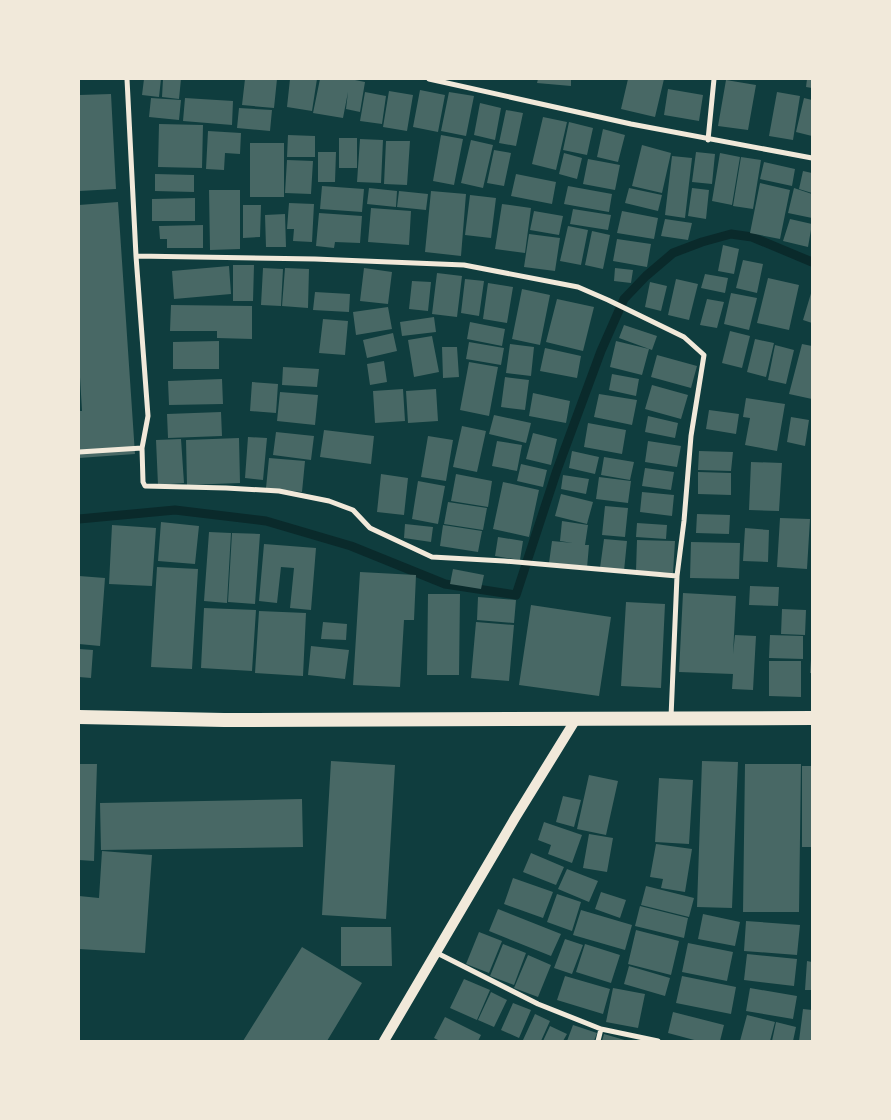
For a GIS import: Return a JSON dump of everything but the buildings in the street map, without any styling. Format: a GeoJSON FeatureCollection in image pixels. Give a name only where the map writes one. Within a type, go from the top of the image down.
{"type":"FeatureCollection","features":[{"type":"Feature","properties":{"kind":"highway"},"geometry":{"type":"LineString","coordinates":[[79,717],[224,720],[812,718]]}},
{"type":"Feature","properties":{"kind":"main road"},"geometry":{"type":"LineString","coordinates":[[384,1041],[515,818],[576,719]]}},
{"type":"Feature","properties":{"kind":"street"},"geometry":{"type":"LineString","coordinates":[[127,79],[136,256],[148,416],[142,448],[143,482],[145,486],[279,491],[321,499],[353,510],[370,528],[432,557],[504,561],[678,576]]}},
{"type":"Feature","properties":{"kind":"street"},"geometry":{"type":"LineString","coordinates":[[429,79],[708,140],[812,158]]}},
{"type":"Feature","properties":{"kind":"street"},"geometry":{"type":"LineString","coordinates":[[708,140],[714,79]]}},
{"type":"Feature","properties":{"kind":"street"},"geometry":{"type":"LineString","coordinates":[[136,256],[315,259],[464,265],[578,287],[684,337],[704,355],[691,436],[678,576],[671,717]]}},
{"type":"Feature","properties":{"kind":"street"},"geometry":{"type":"LineString","coordinates":[[79,452],[142,448]]}},
{"type":"Feature","properties":{"kind":"street"},"geometry":{"type":"LineString","coordinates":[[437,953],[538,1004],[601,1029],[658,1041]]}},
{"type":"Feature","properties":{"kind":"street"},"geometry":{"type":"LineString","coordinates":[[598,1041],[601,1029]]}},
{"type":"Feature","properties":{"kind":"waterway"},"geometry":{"type":"LineString","coordinates":[[79,519],[175,510],[266,521],[351,546],[445,584],[516,595],[557,470],[601,351],[624,299],[646,276],[673,253],[731,234],[752,237],[812,262]]}}]}
